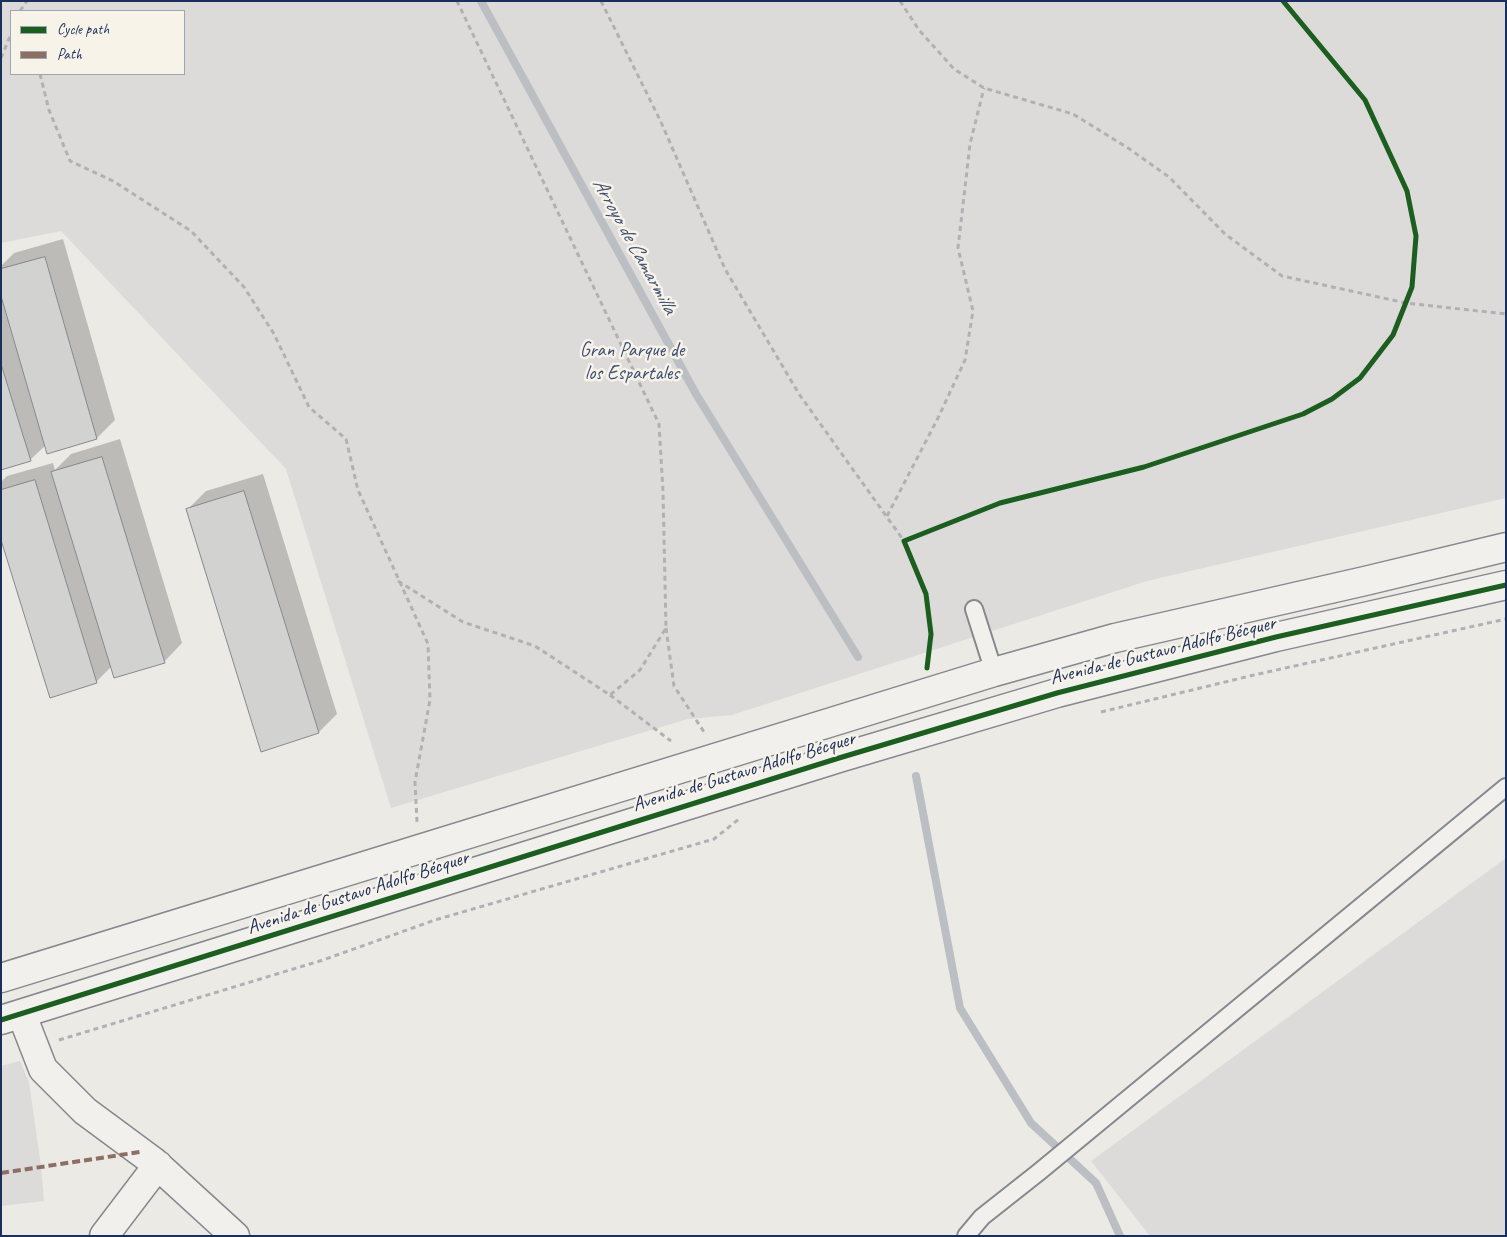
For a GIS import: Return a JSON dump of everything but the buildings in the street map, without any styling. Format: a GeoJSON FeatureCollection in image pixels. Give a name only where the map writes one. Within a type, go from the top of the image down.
{"type":"FeatureCollection","features":[{"type":"Feature","properties":{"kind":"street","name":"Avenida de Gustavo Adolfo Bécquer"},"geometry":{"type":"LineString","coordinates":[[1,978],[994,672],[1115,638],[1506,547]]}},
{"type":"Feature","properties":{"kind":"street","name":"Avenida de Gustavo Adolfo Bécquer"},"geometry":{"type":"LineString","coordinates":[[11,1017],[820,764],[1048,696],[1276,637],[1506,585]]}},
{"type":"Feature","properties":{"kind":"street"},"geometry":{"type":"LineString","coordinates":[[11,1017],[35,1048],[43,1069],[85,1110],[158,1166],[235,1236]]}},
{"type":"Feature","properties":{"kind":"street"},"geometry":{"type":"LineString","coordinates":[[104,1236],[158,1166]]}},
{"type":"Feature","properties":{"kind":"lane"},"geometry":{"type":"LineString","coordinates":[[974,609],[994,672]]}},
{"type":"Feature","properties":{"kind":"lane"},"geometry":{"type":"LineString","coordinates":[[966,1236],[982,1217],[1506,787]]}},
{"type":"Feature","properties":{"kind":"path"},"geometry":{"type":"LineString","coordinates":[[20,1],[21,10]]}},
{"type":"Feature","properties":{"kind":"path"},"geometry":{"type":"LineString","coordinates":[[21,10],[27,1]]}},
{"type":"Feature","properties":{"kind":"path"},"geometry":{"type":"LineString","coordinates":[[457,1],[659,424],[664,491],[666,628],[674,686],[704,732]]}},
{"type":"Feature","properties":{"kind":"path"},"geometry":{"type":"LineString","coordinates":[[601,1],[660,122],[725,269],[799,394],[887,516],[908,550]]}},
{"type":"Feature","properties":{"kind":"path"},"geometry":{"type":"LineString","coordinates":[[900,1],[919,30],[954,69],[984,88],[1073,114],[1128,148],[1169,176],[1225,234],[1282,276],[1406,303],[1506,314]]}},
{"type":"Feature","properties":{"kind":"path"},"geometry":{"type":"LineString","coordinates":[[1,58],[10,36]]}},
{"type":"Feature","properties":{"kind":"path"},"geometry":{"type":"LineString","coordinates":[[40,75],[50,110],[70,161],[114,181],[190,231],[244,287],[274,334],[310,407],[346,439],[358,490],[428,644],[430,700],[415,782],[417,819]]}},
{"type":"Feature","properties":{"kind":"path"},"geometry":{"type":"LineString","coordinates":[[887,516],[938,418],[965,360],[973,311],[958,248],[970,144],[984,88]]}},
{"type":"Feature","properties":{"kind":"path"},"geometry":{"type":"LineString","coordinates":[[1403,311],[1409,295]]}},
{"type":"Feature","properties":{"kind":"path"},"geometry":{"type":"LineString","coordinates":[[904,541],[913,537]]}},
{"type":"Feature","properties":{"kind":"path"},"geometry":{"type":"LineString","coordinates":[[398,581],[463,622],[535,646],[610,694],[671,741]]}},
{"type":"Feature","properties":{"kind":"path"},"geometry":{"type":"LineString","coordinates":[[1098,712],[1506,618]]}},
{"type":"Feature","properties":{"kind":"path"},"geometry":{"type":"LineString","coordinates":[[610,694],[640,670],[666,628]]}},
{"type":"Feature","properties":{"kind":"path"},"geometry":{"type":"LineString","coordinates":[[35,1048],[323,960],[435,920],[714,839],[742,816]]}},
{"type":"Feature","properties":{"kind":"green space","name":"Gran Parque de los Espartales"},"geometry":{"type":"Polygon","coordinates":[[[1,1],[1506,1],[1506,498],[1147,581],[732,715],[688,719],[391,808],[286,469],[61,231],[1,243],[1,1]]]}},
{"type":"Feature","properties":{"kind":"green space"},"geometry":{"type":"Polygon","coordinates":[[[1506,858],[1506,1236],[1150,1236],[1091,1161],[1506,858]]]}},
{"type":"Feature","properties":{"kind":"green space"},"geometry":{"type":"Polygon","coordinates":[[[20,1061],[29,1082],[44,1201],[1,1206],[1,1066],[20,1061]]]}},
{"type":"Feature","properties":{"kind":"waterway","name":"Arroyo de Camarmilla"},"geometry":{"type":"LineString","coordinates":[[481,1],[696,394],[858,657]]}},
{"type":"Feature","properties":{"kind":"waterway"},"geometry":{"type":"LineString","coordinates":[[916,776],[960,1008],[1031,1123],[1096,1183],[1120,1236]]}},
{"type":"Feature","properties":{"kind":"marked path"},"geometry":{"type":"LineString","coordinates":[[1,1173],[140,1152]]}},
{"type":"Feature","properties":{"kind":"cycle path"},"geometry":{"type":"LineString","coordinates":[[927,668],[931,634],[926,594],[904,541],[1000,503],[1144,467],[1303,414],[1332,399],[1360,378],[1393,335],[1412,287],[1416,236],[1407,191],[1365,100],[1283,1]]}},
{"type":"Feature","properties":{"kind":"cycle path"},"geometry":{"type":"LineString","coordinates":[[1,1020],[839,758],[1057,693],[1276,637],[1506,585]]}}]}
